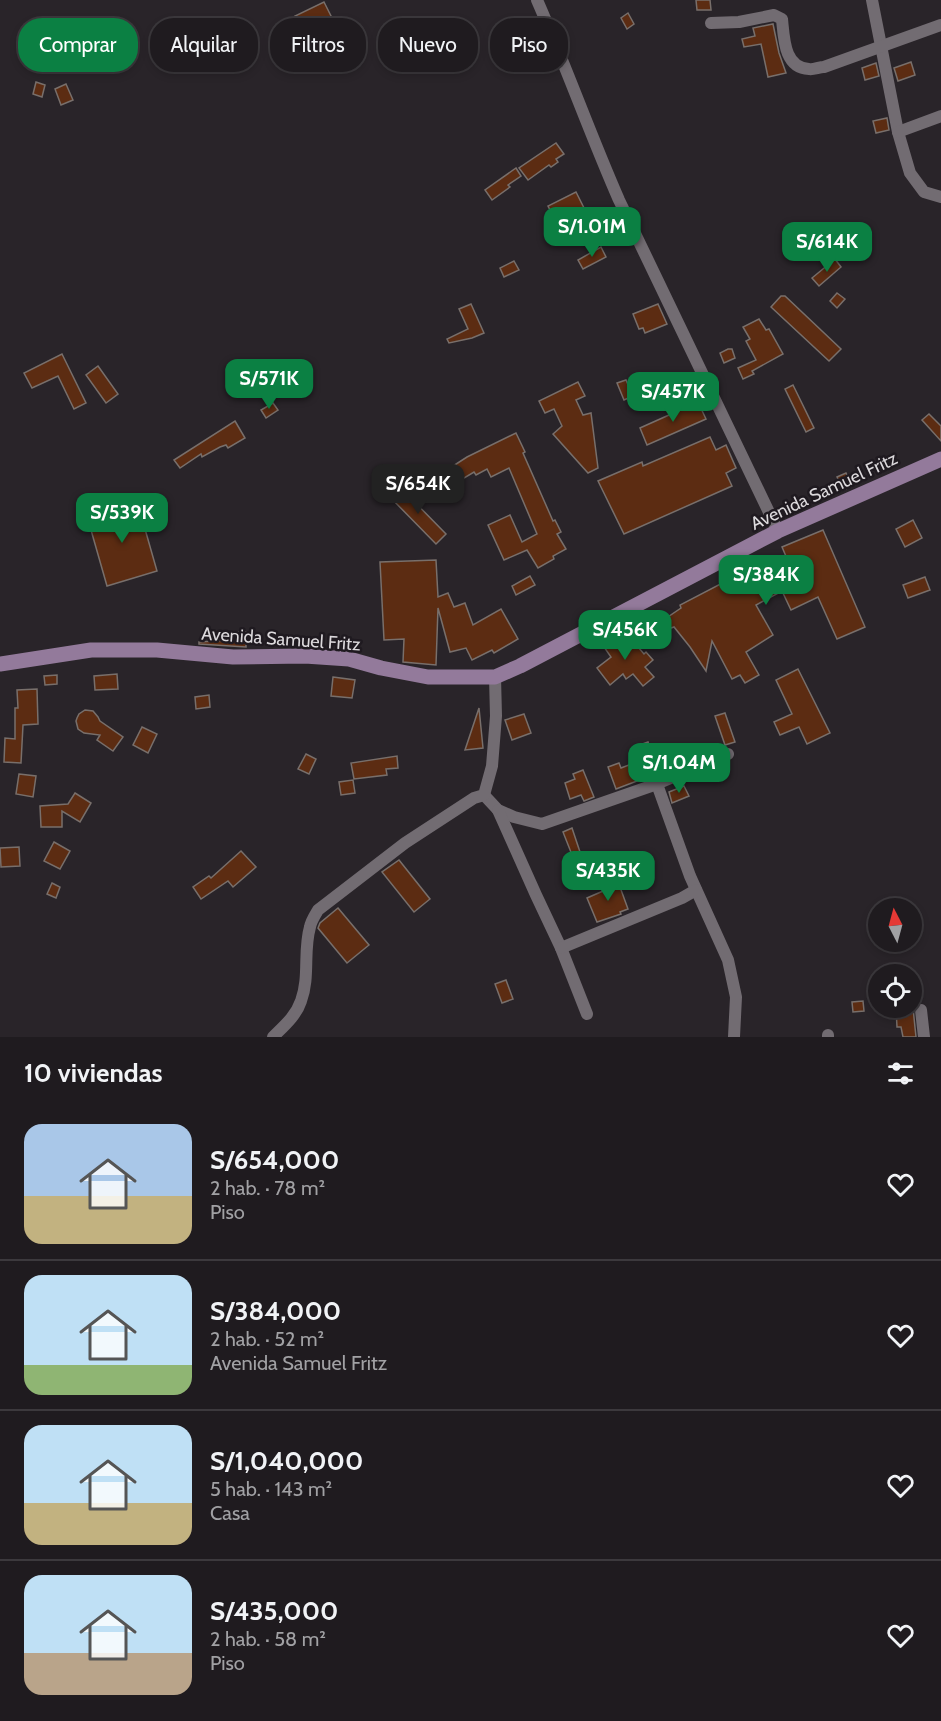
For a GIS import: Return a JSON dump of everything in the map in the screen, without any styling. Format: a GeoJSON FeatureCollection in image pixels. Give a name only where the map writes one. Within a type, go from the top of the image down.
{"type":"FeatureCollection","features":[{"type":"Feature","properties":{"kind":"street"},"geometry":{"type":"LineString","coordinates":[[537,0],[619,200],[778,531]]}},
{"type":"Feature","properties":{"kind":"street"},"geometry":{"type":"LineString","coordinates":[[872,0],[898,132],[910,173],[924,192],[941,197]]}},
{"type":"Feature","properties":{"kind":"street"},"geometry":{"type":"LineString","coordinates":[[711,23],[739,22],[774,15],[782,19],[789,56],[795,64],[809,69],[824,67],[881,45],[941,26]]}},
{"type":"Feature","properties":{"kind":"street"},"geometry":{"type":"LineString","coordinates":[[898,132],[941,116]]}},
{"type":"Feature","properties":{"kind":"street","name":"Avenida Samuel Fritz"},"geometry":{"type":"LineString","coordinates":[[0,664],[91,650],[157,650],[233,657],[305,656],[349,659],[428,677],[495,677],[778,531],[941,459]]}},
{"type":"Feature","properties":{"kind":"street"},"geometry":{"type":"LineString","coordinates":[[484,795],[492,766],[496,716],[495,677]]}},
{"type":"Feature","properties":{"kind":"street"},"geometry":{"type":"LineString","coordinates":[[498,810],[514,817],[542,824],[654,785],[728,754]]}},
{"type":"Feature","properties":{"kind":"street"},"geometry":{"type":"LineString","coordinates":[[654,785],[658,787],[696,890],[728,960],[736,997],[734,1037]]}},
{"type":"Feature","properties":{"kind":"street"},"geometry":{"type":"LineString","coordinates":[[484,795],[498,810],[561,948],[587,1014]]}},
{"type":"Feature","properties":{"kind":"street"},"geometry":{"type":"LineString","coordinates":[[273,1037],[293,1017],[301,1001],[305,986],[310,924],[318,910],[405,843],[474,798],[484,795]]}},
{"type":"Feature","properties":{"kind":"street"},"geometry":{"type":"LineString","coordinates":[[561,948],[682,898],[696,890]]}},
{"type":"Feature","properties":{"kind":"street"},"geometry":{"type":"LineString","coordinates":[[922,1018],[924,1037]]}},
{"type":"Feature","properties":{"kind":"building"},"geometry":{"type":"Polygon","coordinates":[[[696,0],[710,0],[711,10],[697,10],[696,0]]]}},
{"type":"Feature","properties":{"kind":"building"},"geometry":{"type":"Polygon","coordinates":[[[324,2],[332,18],[296,18],[295,16],[324,2]]]}},
{"type":"Feature","properties":{"kind":"building"},"geometry":{"type":"Polygon","coordinates":[[[628,13],[634,24],[627,29],[621,18],[628,13]]]}},
{"type":"Feature","properties":{"kind":"building"},"geometry":{"type":"Polygon","coordinates":[[[773,24],[786,73],[768,77],[761,44],[744,47],[742,39],[755,36],[753,28],[773,24]]]}},
{"type":"Feature","properties":{"kind":"building"},"geometry":{"type":"Polygon","coordinates":[[[911,62],[915,75],[898,81],[894,68],[911,62]]]}},
{"type":"Feature","properties":{"kind":"building"},"geometry":{"type":"Polygon","coordinates":[[[876,63],[879,76],[865,80],[862,68],[876,63]]]}},
{"type":"Feature","properties":{"kind":"building"},"geometry":{"type":"Polygon","coordinates":[[[36,82],[45,85],[42,97],[33,94],[36,82]]]}},
{"type":"Feature","properties":{"kind":"building"},"geometry":{"type":"Polygon","coordinates":[[[66,84],[73,100],[61,105],[55,89],[66,84]]]}},
{"type":"Feature","properties":{"kind":"building"},"geometry":{"type":"Polygon","coordinates":[[[887,118],[889,130],[876,133],[873,121],[887,118]]]}},
{"type":"Feature","properties":{"kind":"building"},"geometry":{"type":"Polygon","coordinates":[[[556,143],[564,154],[556,159],[558,162],[551,167],[549,165],[528,180],[519,168],[556,143]]]}},
{"type":"Feature","properties":{"kind":"building"},"geometry":{"type":"Polygon","coordinates":[[[516,168],[521,176],[492,200],[485,190],[516,168]]]}},
{"type":"Feature","properties":{"kind":"building"},"geometry":{"type":"Polygon","coordinates":[[[576,192],[584,208],[556,222],[548,206],[576,192]]]}},
{"type":"Feature","properties":{"kind":"building"},"geometry":{"type":"Polygon","coordinates":[[[601,247],[606,257],[583,269],[578,260],[601,247]]]}},
{"type":"Feature","properties":{"kind":"building"},"geometry":{"type":"Polygon","coordinates":[[[835,259],[841,267],[819,286],[812,278],[835,259]]]}},
{"type":"Feature","properties":{"kind":"building"},"geometry":{"type":"Polygon","coordinates":[[[514,261],[519,270],[504,277],[500,268],[514,261]]]}},
{"type":"Feature","properties":{"kind":"building"},"geometry":{"type":"Polygon","coordinates":[[[837,293],[845,299],[837,308],[830,301],[837,293]]]}},
{"type":"Feature","properties":{"kind":"building"},"geometry":{"type":"Polygon","coordinates":[[[781,296],[785,296],[841,349],[829,361],[771,307],[781,296]]]}},
{"type":"Feature","properties":{"kind":"building"},"geometry":{"type":"Polygon","coordinates":[[[471,304],[484,333],[449,343],[447,339],[468,329],[459,309],[471,304]]]}},
{"type":"Feature","properties":{"kind":"building"},"geometry":{"type":"Polygon","coordinates":[[[658,304],[667,324],[645,333],[643,328],[639,329],[633,314],[658,304]]]}},
{"type":"Feature","properties":{"kind":"building"},"geometry":{"type":"Polygon","coordinates":[[[759,319],[766,330],[769,329],[783,354],[752,371],[754,374],[743,379],[738,368],[756,360],[746,341],[750,339],[743,327],[759,319]]]}},
{"type":"Feature","properties":{"kind":"building"},"geometry":{"type":"Polygon","coordinates":[[[732,349],[735,358],[724,363],[720,353],[732,349]]]}},
{"type":"Feature","properties":{"kind":"building"},"geometry":{"type":"Polygon","coordinates":[[[62,354],[86,403],[74,409],[58,376],[32,388],[24,373],[62,354]]]}},
{"type":"Feature","properties":{"kind":"building"},"geometry":{"type":"Polygon","coordinates":[[[98,366],[118,394],[106,403],[86,375],[98,366]]]}},
{"type":"Feature","properties":{"kind":"building"},"geometry":{"type":"Polygon","coordinates":[[[626,380],[633,396],[624,400],[617,383],[626,380]]]}},
{"type":"Feature","properties":{"kind":"building"},"geometry":{"type":"Polygon","coordinates":[[[578,382],[585,396],[576,400],[583,415],[591,413],[598,468],[588,473],[553,434],[562,426],[554,409],[545,413],[539,401],[578,382]]]}},
{"type":"Feature","properties":{"kind":"building"},"geometry":{"type":"Polygon","coordinates":[[[793,385],[814,428],[806,432],[785,389],[793,385]]]}},
{"type":"Feature","properties":{"kind":"building"},"geometry":{"type":"Polygon","coordinates":[[[698,402],[706,419],[647,445],[640,428],[698,402]]]}},
{"type":"Feature","properties":{"kind":"building"},"geometry":{"type":"Polygon","coordinates":[[[273,403],[278,410],[266,418],[261,410],[273,403]]]}},
{"type":"Feature","properties":{"kind":"building"},"geometry":{"type":"Polygon","coordinates":[[[929,414],[941,426],[941,441],[922,420],[929,414]]]}},
{"type":"Feature","properties":{"kind":"building"},"geometry":{"type":"Polygon","coordinates":[[[235,421],[245,438],[228,448],[226,445],[202,457],[201,454],[180,468],[174,460],[235,421]]]}},
{"type":"Feature","properties":{"kind":"building"},"geometry":{"type":"Polygon","coordinates":[[[516,433],[553,521],[555,520],[561,532],[557,534],[566,549],[538,568],[527,550],[504,560],[488,525],[510,515],[522,542],[537,534],[509,468],[491,477],[487,469],[476,475],[474,472],[444,490],[436,477],[467,457],[516,433]]]}},
{"type":"Feature","properties":{"kind":"building"},"geometry":{"type":"Polygon","coordinates":[[[710,437],[716,450],[726,445],[736,468],[726,473],[732,486],[624,534],[598,481],[642,462],[643,466],[710,437]]]}},
{"type":"Feature","properties":{"kind":"building"},"geometry":{"type":"Polygon","coordinates":[[[846,473],[852,486],[843,490],[837,477],[846,473]]]}},
{"type":"Feature","properties":{"kind":"building"},"geometry":{"type":"Polygon","coordinates":[[[399,486],[446,534],[436,544],[389,496],[399,486]]]}},
{"type":"Feature","properties":{"kind":"building"},"geometry":{"type":"Polygon","coordinates":[[[137,501],[157,571],[107,586],[87,516],[137,501]]]}},
{"type":"Feature","properties":{"kind":"building"},"geometry":{"type":"Polygon","coordinates":[[[913,520],[922,538],[905,547],[896,529],[913,520]]]}},
{"type":"Feature","properties":{"kind":"building"},"geometry":{"type":"Polygon","coordinates":[[[823,530],[865,627],[837,639],[818,597],[791,610],[782,591],[756,605],[773,635],[746,652],[759,675],[745,683],[740,675],[732,679],[712,641],[706,671],[690,647],[665,619],[681,608],[680,605],[730,579],[734,587],[740,583],[742,586],[788,561],[782,547],[823,530]]]}},
{"type":"Feature","properties":{"kind":"building"},"geometry":{"type":"Polygon","coordinates":[[[436,560],[438,597],[448,593],[454,607],[465,603],[473,625],[501,609],[518,639],[494,653],[492,650],[472,660],[466,648],[450,652],[438,608],[436,665],[403,662],[404,639],[384,640],[380,562],[436,560]]]}},
{"type":"Feature","properties":{"kind":"building"},"geometry":{"type":"Polygon","coordinates":[[[530,576],[535,585],[516,595],[512,586],[530,576]]]}},
{"type":"Feature","properties":{"kind":"building"},"geometry":{"type":"Polygon","coordinates":[[[925,577],[930,590],[908,598],[903,585],[925,577]]]}},
{"type":"Feature","properties":{"kind":"building"},"geometry":{"type":"Polygon","coordinates":[[[231,632],[246,632],[246,647],[199,644],[199,642],[231,640],[231,632]]]}},
{"type":"Feature","properties":{"kind":"building"},"geometry":{"type":"Polygon","coordinates":[[[626,633],[644,654],[646,652],[653,660],[645,667],[654,677],[643,686],[633,674],[626,679],[623,674],[610,685],[597,668],[611,657],[602,644],[612,638],[614,641],[626,633]]]}},
{"type":"Feature","properties":{"kind":"building"},"geometry":{"type":"Polygon","coordinates":[[[798,669],[830,733],[807,744],[799,727],[780,735],[774,722],[792,714],[776,680],[798,669]]]}},
{"type":"Feature","properties":{"kind":"building"},"geometry":{"type":"Polygon","coordinates":[[[117,674],[118,689],[95,690],[94,676],[117,674]]]}},
{"type":"Feature","properties":{"kind":"building"},"geometry":{"type":"Polygon","coordinates":[[[57,675],[57,684],[45,685],[44,676],[57,675]]]}},
{"type":"Feature","properties":{"kind":"building"},"geometry":{"type":"Polygon","coordinates":[[[333,677],[355,680],[352,698],[331,696],[333,677]]]}},
{"type":"Feature","properties":{"kind":"building"},"geometry":{"type":"Polygon","coordinates":[[[37,689],[38,724],[23,725],[21,763],[4,762],[5,738],[15,739],[17,690],[37,689]]]}},
{"type":"Feature","properties":{"kind":"building"},"geometry":{"type":"Polygon","coordinates":[[[209,695],[210,707],[196,709],[195,697],[209,695]]]}},
{"type":"Feature","properties":{"kind":"building"},"geometry":{"type":"Polygon","coordinates":[[[479,708],[483,748],[465,750],[479,708]]]}},
{"type":"Feature","properties":{"kind":"building"},"geometry":{"type":"Polygon","coordinates":[[[85,710],[93,711],[100,721],[123,737],[113,751],[97,740],[100,735],[84,733],[78,729],[77,718],[85,710]]]}},
{"type":"Feature","properties":{"kind":"building"},"geometry":{"type":"Polygon","coordinates":[[[725,713],[735,742],[725,745],[715,716],[725,713]]]}},
{"type":"Feature","properties":{"kind":"building"},"geometry":{"type":"Polygon","coordinates":[[[524,714],[531,733],[512,740],[505,720],[524,714]]]}},
{"type":"Feature","properties":{"kind":"building"},"geometry":{"type":"Polygon","coordinates":[[[142,727],[157,734],[148,753],[133,745],[142,727]]]}},
{"type":"Feature","properties":{"kind":"building"},"geometry":{"type":"Polygon","coordinates":[[[648,742],[651,752],[673,745],[679,765],[616,789],[608,767],[619,763],[621,768],[642,760],[637,746],[648,742]]]}},
{"type":"Feature","properties":{"kind":"building"},"geometry":{"type":"Polygon","coordinates":[[[306,754],[316,759],[309,774],[298,769],[306,754]]]}},
{"type":"Feature","properties":{"kind":"building"},"geometry":{"type":"Polygon","coordinates":[[[397,756],[398,768],[386,769],[387,775],[354,779],[351,763],[397,756]]]}},
{"type":"Feature","properties":{"kind":"building"},"geometry":{"type":"Polygon","coordinates":[[[583,770],[594,797],[584,801],[581,795],[570,799],[565,783],[575,779],[573,774],[583,770]]]}},
{"type":"Feature","properties":{"kind":"building"},"geometry":{"type":"Polygon","coordinates":[[[19,774],[36,776],[33,797],[16,794],[19,774]]]}},
{"type":"Feature","properties":{"kind":"building"},"geometry":{"type":"Polygon","coordinates":[[[353,780],[355,793],[341,795],[339,782],[353,780]]]}},
{"type":"Feature","properties":{"kind":"building"},"geometry":{"type":"Polygon","coordinates":[[[684,786],[689,796],[672,803],[669,792],[684,786]]]}},
{"type":"Feature","properties":{"kind":"building"},"geometry":{"type":"Polygon","coordinates":[[[75,793],[91,803],[80,822],[62,811],[62,827],[41,827],[40,806],[68,804],[75,793]]]}},
{"type":"Feature","properties":{"kind":"building"},"geometry":{"type":"Polygon","coordinates":[[[572,828],[583,861],[576,865],[563,832],[572,828]]]}},
{"type":"Feature","properties":{"kind":"building"},"geometry":{"type":"Polygon","coordinates":[[[54,842],[70,851],[60,869],[44,861],[54,842]]]}},
{"type":"Feature","properties":{"kind":"building"},"geometry":{"type":"Polygon","coordinates":[[[19,847],[20,866],[1,867],[0,848],[19,847]]]}},
{"type":"Feature","properties":{"kind":"building"},"geometry":{"type":"Polygon","coordinates":[[[241,851],[256,867],[233,887],[228,881],[201,899],[193,887],[209,876],[211,878],[241,851]]]}},
{"type":"Feature","properties":{"kind":"building"},"geometry":{"type":"Polygon","coordinates":[[[399,860],[430,899],[414,912],[382,872],[399,860]]]}},
{"type":"Feature","properties":{"kind":"building"},"geometry":{"type":"Polygon","coordinates":[[[616,876],[628,909],[620,912],[621,914],[597,922],[587,898],[610,888],[607,879],[616,876]]]}},
{"type":"Feature","properties":{"kind":"building"},"geometry":{"type":"Polygon","coordinates":[[[52,883],[60,887],[56,898],[47,894],[52,883]]]}},
{"type":"Feature","properties":{"kind":"building"},"geometry":{"type":"Polygon","coordinates":[[[338,908],[369,945],[347,963],[318,928],[320,923],[338,908]]]}},
{"type":"Feature","properties":{"kind":"building"},"geometry":{"type":"Polygon","coordinates":[[[506,980],[513,999],[502,1003],[495,984],[506,980]]]}},
{"type":"Feature","properties":{"kind":"building"},"geometry":{"type":"Polygon","coordinates":[[[863,1001],[864,1011],[853,1012],[852,1002],[863,1001]]]}},
{"type":"Feature","properties":{"kind":"building"},"geometry":{"type":"Polygon","coordinates":[[[897,1018],[914,1018],[916,1037],[903,1037],[901,1027],[897,1027],[897,1018]]]}}]}
